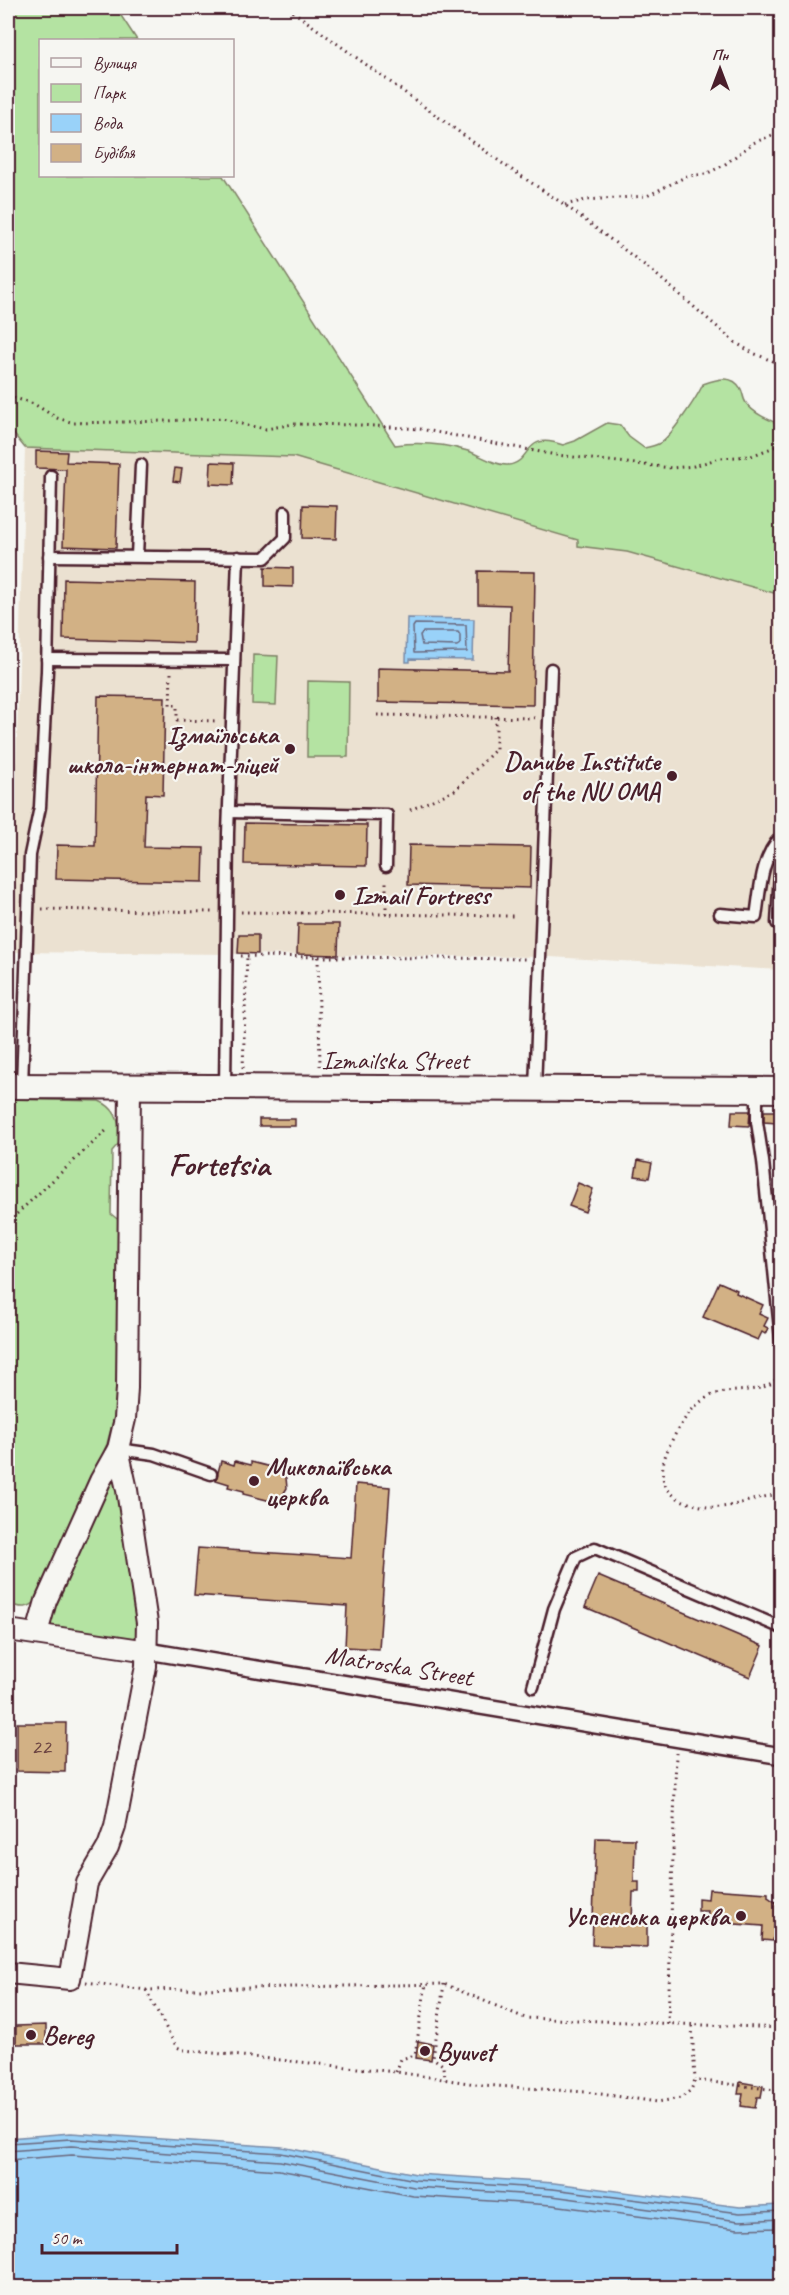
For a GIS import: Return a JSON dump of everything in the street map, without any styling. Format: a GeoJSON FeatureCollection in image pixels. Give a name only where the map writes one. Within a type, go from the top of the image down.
{"type":"FeatureCollection","features":[{"type":"Feature","properties":{"kind":"street","name":"Izmailska Street"},"geometry":{"type":"LineString","coordinates":[[15,1086],[130,1088],[234,1081],[535,1089],[782,1090]]}},
{"type":"Feature","properties":{"kind":"street"},"geometry":{"type":"LineString","coordinates":[[37,1633],[45,1601],[100,1481],[118,1449],[125,1419],[128,1388],[130,1088]]}},
{"type":"Feature","properties":{"kind":"street"},"geometry":{"type":"LineString","coordinates":[[8,1973],[70,1979],[84,1893],[91,1874],[108,1847],[115,1827],[148,1652],[147,1623],[128,1490],[118,1449]]}},
{"type":"Feature","properties":{"kind":"street","name":"Matroska Street"},"geometry":{"type":"LineString","coordinates":[[8,1630],[782,1756]]}},
{"type":"Feature","properties":{"kind":"lane"},"geometry":{"type":"LineString","coordinates":[[137,556],[141,465]]}},
{"type":"Feature","properties":{"kind":"lane"},"geometry":{"type":"LineString","coordinates":[[15,1086],[30,855],[40,807],[47,659],[51,476]]}},
{"type":"Feature","properties":{"kind":"lane"},"geometry":{"type":"LineString","coordinates":[[49,556],[265,558],[285,538],[285,512]]}},
{"type":"Feature","properties":{"kind":"lane"},"geometry":{"type":"LineString","coordinates":[[234,1081],[227,956],[237,557]]}},
{"type":"Feature","properties":{"kind":"lane"},"geometry":{"type":"LineString","coordinates":[[47,659],[234,660]]}},
{"type":"Feature","properties":{"kind":"lane"},"geometry":{"type":"LineString","coordinates":[[535,1089],[550,669]]}},
{"type":"Feature","properties":{"kind":"lane"},"geometry":{"type":"LineString","coordinates":[[229,812],[387,815],[386,866]]}},
{"type":"Feature","properties":{"kind":"lane"},"geometry":{"type":"LineString","coordinates":[[720,915],[756,917],[767,860],[775,843],[782,836]]}},
{"type":"Feature","properties":{"kind":"lane"},"geometry":{"type":"LineString","coordinates":[[782,836],[777,923],[782,923]]}},
{"type":"Feature","properties":{"kind":"lane"},"geometry":{"type":"LineString","coordinates":[[757,1089],[757,1122],[782,1349]]}},
{"type":"Feature","properties":{"kind":"lane"},"geometry":{"type":"LineString","coordinates":[[118,1449],[154,1454],[211,1474]]}},
{"type":"Feature","properties":{"kind":"lane"},"geometry":{"type":"LineString","coordinates":[[533,1687],[554,1609],[576,1557],[595,1548],[782,1628]]}},
{"type":"Feature","properties":{"kind":"path"},"geometry":{"type":"LineString","coordinates":[[288,8],[506,166],[566,205],[651,270],[736,343],[782,365]]}},
{"type":"Feature","properties":{"kind":"path"},"geometry":{"type":"LineString","coordinates":[[566,205],[586,200],[647,196],[687,176],[706,174],[724,165],[753,143],[782,130]]}},
{"type":"Feature","properties":{"kind":"path"},"geometry":{"type":"LineString","coordinates":[[8,396],[34,404],[57,418],[74,423],[165,422],[223,418],[266,429],[292,424],[420,429],[556,455],[672,468],[694,466],[720,458],[751,456],[782,444]]}},
{"type":"Feature","properties":{"kind":"path"},"geometry":{"type":"LineString","coordinates":[[171,673],[170,705],[177,705],[177,720],[227,721]]}},
{"type":"Feature","properties":{"kind":"path"},"geometry":{"type":"LineString","coordinates":[[377,715],[536,718]]}},
{"type":"Feature","properties":{"kind":"path"},"geometry":{"type":"LineString","coordinates":[[410,810],[454,790],[496,748],[496,717]]}},
{"type":"Feature","properties":{"kind":"path"},"geometry":{"type":"LineString","coordinates":[[386,866],[386,915]]}},
{"type":"Feature","properties":{"kind":"path"},"geometry":{"type":"LineString","coordinates":[[28,909],[212,912]]}},
{"type":"Feature","properties":{"kind":"path"},"geometry":{"type":"LineString","coordinates":[[233,912],[513,916]]}},
{"type":"Feature","properties":{"kind":"path"},"geometry":{"type":"LineString","coordinates":[[227,956],[540,959]]}},
{"type":"Feature","properties":{"kind":"path"},"geometry":{"type":"LineString","coordinates":[[234,1081],[247,956]]}},
{"type":"Feature","properties":{"kind":"path"},"geometry":{"type":"LineString","coordinates":[[318,957],[320,1066]]}},
{"type":"Feature","properties":{"kind":"path"},"geometry":{"type":"LineString","coordinates":[[8,1222],[110,1128]]}},
{"type":"Feature","properties":{"kind":"path"},"geometry":{"type":"LineString","coordinates":[[780,1494],[718,1508],[692,1504],[671,1494],[665,1485],[663,1465],[678,1430],[697,1404],[721,1392],[763,1388],[772,1384],[782,1370]]}},
{"type":"Feature","properties":{"kind":"path"},"geometry":{"type":"LineString","coordinates":[[668,2024],[676,1739]]}},
{"type":"Feature","properties":{"kind":"path"},"geometry":{"type":"LineString","coordinates":[[70,1979],[146,1990],[444,1984],[525,2018],[782,2028]]}},
{"type":"Feature","properties":{"kind":"path"},"geometry":{"type":"LineString","coordinates":[[396,2072],[401,2059],[415,2055],[426,1983]]}},
{"type":"Feature","properties":{"kind":"path"},"geometry":{"type":"LineString","coordinates":[[444,1984],[433,2058],[444,2066],[446,2080]]}},
{"type":"Feature","properties":{"kind":"path"},"geometry":{"type":"LineString","coordinates":[[146,1990],[172,2041],[184,2050],[396,2072],[482,2085],[586,2092],[658,2102],[681,2098],[691,2090],[695,2080],[692,2026]]}},
{"type":"Feature","properties":{"kind":"path"},"geometry":{"type":"LineString","coordinates":[[695,2080],[776,2090],[775,2109],[782,2110]]}},
{"type":"Feature","properties":{"kind":"shaded area","name":"Ізмаїльська школа-інтернат-ліцей"},"geometry":{"type":"Polygon","coordinates":[[[25,448],[293,457],[578,540],[578,546],[627,552],[781,595],[781,970],[550,957],[11,952],[25,448]]]}},
{"type":"Feature","properties":{"kind":"green space"},"geometry":{"type":"Polygon","coordinates":[[[8,8],[116,8],[136,39],[39,39],[39,177],[224,177],[395,445],[441,445],[468,451],[498,464],[508,465],[521,459],[534,444],[550,441],[563,445],[607,423],[620,425],[629,437],[644,448],[658,444],[669,435],[703,384],[719,379],[734,381],[741,389],[749,407],[781,425],[781,595],[627,552],[578,546],[578,540],[293,457],[25,448],[8,427],[8,8]]]}},
{"type":"Feature","properties":{"kind":"green space"},"geometry":{"type":"Polygon","coordinates":[[[253,655],[278,656],[276,705],[252,704],[253,655]]]}},
{"type":"Feature","properties":{"kind":"green space"},"geometry":{"type":"Polygon","coordinates":[[[308,681],[349,682],[348,757],[307,757],[308,681]]]}},
{"type":"Feature","properties":{"kind":"green space"},"geometry":{"type":"Polygon","coordinates":[[[8,1099],[99,1101],[114,1112],[119,1123],[120,1135],[120,1142],[112,1151],[111,1214],[121,1222],[118,1401],[107,1444],[39,1598],[32,1605],[25,1607],[8,1604],[8,1099]]]}},
{"type":"Feature","properties":{"kind":"green space"},"geometry":{"type":"Polygon","coordinates":[[[110,1478],[119,1479],[139,1640],[52,1630],[47,1625],[47,1614],[110,1478]]]}},
{"type":"Feature","properties":{"kind":"water"},"geometry":{"type":"Polygon","coordinates":[[[407,618],[474,619],[473,660],[410,659],[410,662],[406,662],[407,618]]]}},
{"type":"Feature","properties":{"kind":"water"},"geometry":{"type":"Polygon","coordinates":[[[71,2133],[282,2147],[416,2174],[554,2183],[740,2207],[781,2205],[781,2287],[8,2287],[8,2138],[71,2133]]]}},
{"type":"Feature","properties":{"kind":"building"},"geometry":{"type":"Polygon","coordinates":[[[36,451],[67,452],[66,462],[119,464],[116,548],[63,546],[66,469],[36,468],[36,451]]]}},
{"type":"Feature","properties":{"kind":"building"},"geometry":{"type":"Polygon","coordinates":[[[211,462],[234,463],[233,485],[210,484],[211,462]]]}},
{"type":"Feature","properties":{"kind":"building"},"geometry":{"type":"Polygon","coordinates":[[[175,468],[182,469],[180,482],[173,481],[175,468]]]}},
{"type":"Feature","properties":{"kind":"building"},"geometry":{"type":"Polygon","coordinates":[[[303,505],[337,506],[336,539],[302,538],[303,505]]]}},
{"type":"Feature","properties":{"kind":"building"},"geometry":{"type":"Polygon","coordinates":[[[265,567],[293,568],[293,587],[265,586],[265,567]]]}},
{"type":"Feature","properties":{"kind":"building"},"geometry":{"type":"Polygon","coordinates":[[[478,571],[535,572],[533,705],[378,702],[378,668],[508,671],[510,605],[478,604],[478,571]]]}},
{"type":"Feature","properties":{"kind":"building"},"geometry":{"type":"Polygon","coordinates":[[[64,579],[195,582],[194,643],[63,639],[64,579]]]}},
{"type":"Feature","properties":{"kind":"building"},"geometry":{"type":"Polygon","coordinates":[[[98,696],[165,697],[163,795],[146,794],[144,847],[204,848],[203,882],[56,879],[57,845],[95,846],[98,696]]]}},
{"type":"Feature","properties":{"kind":"building"},"geometry":{"type":"Polygon","coordinates":[[[245,823],[367,825],[366,866],[244,864],[245,823]]]}},
{"type":"Feature","properties":{"kind":"building"},"geometry":{"type":"Polygon","coordinates":[[[409,845],[531,847],[530,888],[408,885],[409,845]]]}},
{"type":"Feature","properties":{"kind":"building"},"geometry":{"type":"Polygon","coordinates":[[[298,924],[339,924],[338,955],[297,954],[298,924]]]}},
{"type":"Feature","properties":{"kind":"building"},"geometry":{"type":"Polygon","coordinates":[[[239,935],[258,935],[258,954],[238,953],[239,935]]]}},
{"type":"Feature","properties":{"kind":"building"},"geometry":{"type":"Polygon","coordinates":[[[732,1111],[750,1111],[749,1126],[731,1125],[732,1111]]]}},
{"type":"Feature","properties":{"kind":"building"},"geometry":{"type":"Polygon","coordinates":[[[764,1111],[778,1111],[777,1123],[764,1122],[764,1111]]]}},
{"type":"Feature","properties":{"kind":"building"},"geometry":{"type":"Polygon","coordinates":[[[259,1119],[295,1119],[295,1126],[259,1126],[259,1119]]]}},
{"type":"Feature","properties":{"kind":"building"},"geometry":{"type":"Polygon","coordinates":[[[638,1160],[652,1163],[649,1178],[635,1176],[638,1160]]]}},
{"type":"Feature","properties":{"kind":"building"},"geometry":{"type":"Polygon","coordinates":[[[578,1183],[593,1189],[585,1212],[569,1206],[578,1183]]]}},
{"type":"Feature","properties":{"kind":"building"},"geometry":{"type":"Polygon","coordinates":[[[719,1282],[737,1290],[736,1293],[763,1305],[759,1314],[768,1318],[764,1326],[768,1328],[765,1334],[762,1332],[758,1340],[703,1317],[719,1282]]]}},
{"type":"Feature","properties":{"kind":"building","name":"Миколаївська церква"},"geometry":{"type":"Polygon","coordinates":[[[221,1461],[234,1465],[235,1461],[251,1465],[251,1462],[279,1469],[279,1472],[286,1478],[287,1488],[282,1496],[272,1498],[271,1501],[243,1494],[244,1491],[228,1487],[229,1484],[216,1480],[221,1461]]]}},
{"type":"Feature","properties":{"kind":"building"},"geometry":{"type":"Polygon","coordinates":[[[356,1484],[390,1487],[379,1649],[345,1647],[347,1606],[194,1595],[198,1548],[351,1558],[356,1484]]]}},
{"type":"Feature","properties":{"kind":"building"},"geometry":{"type":"Polygon","coordinates":[[[598,1576],[763,1646],[750,1677],[585,1607],[598,1576]]]}},
{"type":"Feature","properties":{"kind":"building"},"geometry":{"type":"Polygon","coordinates":[[[17,1723],[66,1723],[65,1772],[17,1771],[17,1723]]]}},
{"type":"Feature","properties":{"kind":"building"},"geometry":{"type":"Polygon","coordinates":[[[596,1838],[635,1839],[634,1882],[639,1882],[639,1892],[633,1892],[632,1922],[647,1923],[647,1947],[592,1945],[596,1838]]]}},
{"type":"Feature","properties":{"kind":"building","name":"Успенська церква"},"geometry":{"type":"Polygon","coordinates":[[[709,1889],[768,1893],[768,1897],[777,1906],[773,1941],[762,1940],[763,1926],[707,1922],[708,1911],[698,1911],[698,1898],[708,1899],[709,1889]]]}},
{"type":"Feature","properties":{"kind":"building","name":"Bereg"},"geometry":{"type":"Polygon","coordinates":[[[46,2025],[46,2044],[16,2044],[16,2026],[46,2025]]]}},
{"type":"Feature","properties":{"kind":"building","name":"Byuvet"},"geometry":{"type":"Polygon","coordinates":[[[418,2041],[433,2044],[431,2060],[416,2058],[418,2041]]]}},
{"type":"Feature","properties":{"kind":"building"},"geometry":{"type":"Polygon","coordinates":[[[740,2082],[763,2086],[761,2097],[757,2097],[755,2108],[741,2106],[743,2094],[738,2094],[740,2082]]]}},
{"type":"Feature","properties":{"kind":"place","name":"Ізмаїльська школа-інтернат-ліцей"},"geometry":{"type":"Point","coordinates":[290,749]}},
{"type":"Feature","properties":{"kind":"place","name":"Danube Institute of the NU OMA"},"geometry":{"type":"Point","coordinates":[672,776]}},
{"type":"Feature","properties":{"kind":"place","name":"Izmail Fortress"},"geometry":{"type":"Point","coordinates":[340,895]}},
{"type":"Feature","properties":{"kind":"place","name":"Миколаївська церква"},"geometry":{"type":"Point","coordinates":[254,1481]}},
{"type":"Feature","properties":{"kind":"place","name":"Успенська церква"},"geometry":{"type":"Point","coordinates":[741,1916]}},
{"type":"Feature","properties":{"kind":"place","name":"Bereg"},"geometry":{"type":"Point","coordinates":[31,2035]}},
{"type":"Feature","properties":{"kind":"place","name":"Byuvet"},"geometry":{"type":"Point","coordinates":[425,2051]}},
{"type":"Feature","properties":{"kind":"district","name":"Fortetsia"},"geometry":{"type":"Point","coordinates":[219,1164]}}]}
